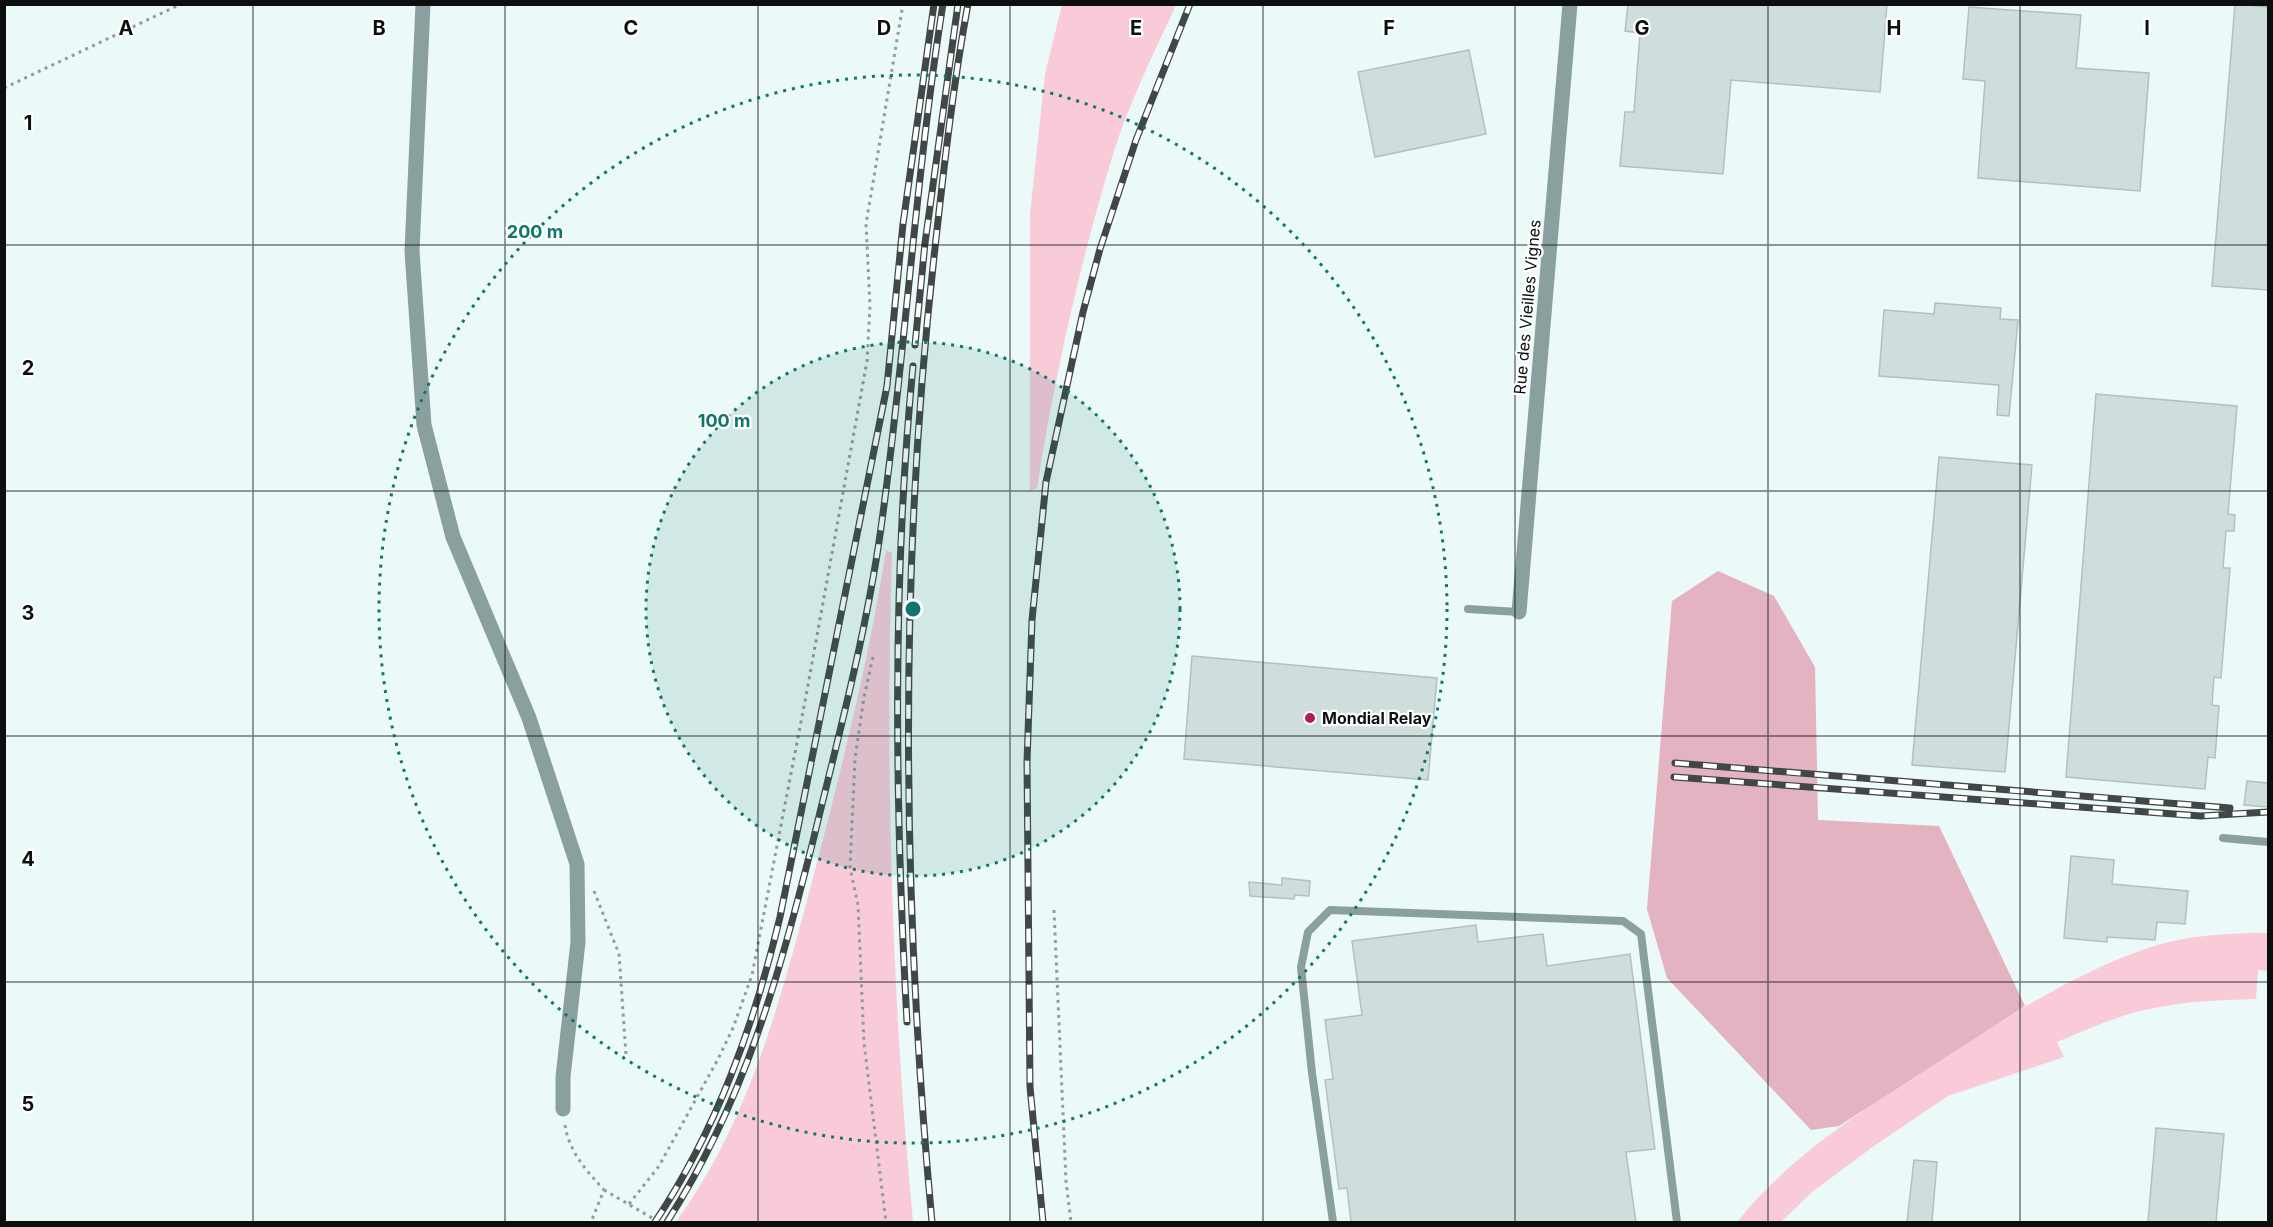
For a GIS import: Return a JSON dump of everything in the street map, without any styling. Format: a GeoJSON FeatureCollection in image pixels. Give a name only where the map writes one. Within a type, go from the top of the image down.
{"type":"FeatureCollection","features":[{"type":"Feature","properties":{"kind":"street"},"geometry":{"type":"LineString","coordinates":[[423,4],[412,251],[424,425],[453,537],[529,718],[577,864],[578,942],[563,1077],[563,1108]]}},
{"type":"Feature","properties":{"kind":"street","name":"Rue des Vieilles Vignes"},"geometry":{"type":"LineString","coordinates":[[1520,612],[1570,4]]}},
{"type":"Feature","properties":{"kind":"lane"},"geometry":{"type":"LineString","coordinates":[[1468,609],[1520,612]]}},
{"type":"Feature","properties":{"kind":"lane"},"geometry":{"type":"LineString","coordinates":[[2223,838],[2268,842]]}},
{"type":"Feature","properties":{"kind":"lane"},"geometry":{"type":"LineString","coordinates":[[1333,1222],[1312,1073],[1301,967],[1308,932],[1330,910],[1623,921],[1641,934],[1677,1222]]}},
{"type":"Feature","properties":{"kind":"path"},"geometry":{"type":"LineString","coordinates":[[4,88],[181,4]]}},
{"type":"Feature","properties":{"kind":"path"},"geometry":{"type":"LineString","coordinates":[[629,1204],[659,1166],[717,1061],[734,1028],[752,975],[867,361],[870,306],[866,224],[903,4]]}},
{"type":"Feature","properties":{"kind":"path"},"geometry":{"type":"LineString","coordinates":[[873,657],[864,697],[855,759],[850,867],[858,905],[864,1043],[886,1222]]}},
{"type":"Feature","properties":{"kind":"path"},"geometry":{"type":"LineString","coordinates":[[577,864],[596,894],[619,954],[626,1055]]}},
{"type":"Feature","properties":{"kind":"path"},"geometry":{"type":"LineString","coordinates":[[1054,910],[1066,1181],[1071,1222]]}},
{"type":"Feature","properties":{"kind":"path"},"geometry":{"type":"LineString","coordinates":[[563,1108],[568,1142],[582,1165],[604,1190],[659,1222]]}},
{"type":"Feature","properties":{"kind":"path"},"geometry":{"type":"LineString","coordinates":[[591,1222],[604,1190]]}},
{"type":"Feature","properties":{"kind":"shaded area"},"geometry":{"type":"Polygon","coordinates":[[[1062,5],[1176,5],[1135,95],[1114,151],[1069,318],[1037,488],[1030,491],[1030,214],[1045,74],[1062,5]]]}},
{"type":"Feature","properties":{"kind":"shaded area"},"geometry":{"type":"Polygon","coordinates":[[[886,550],[892,553],[889,721],[895,972],[913,1222],[676,1222],[725,1141],[744,1098],[776,1010],[845,753],[872,632],[886,550]]]}},
{"type":"Feature","properties":{"kind":"shaded area"},"geometry":{"type":"Polygon","coordinates":[[[1718,571],[1774,596],[1815,667],[1818,820],[1939,826],[2025,1006],[1839,1126],[1811,1130],[1667,978],[1647,909],[1672,601],[1718,571]]]}},
{"type":"Feature","properties":{"kind":"shaded area"},"geometry":{"type":"Polygon","coordinates":[[[2239,933],[2268,933],[2268,971],[2258,970],[2256,999],[2192,1002],[2142,1011],[2105,1022],[2057,1042],[2064,1057],[1948,1096],[1874,1146],[1812,1192],[1781,1222],[1737,1222],[1782,1174],[1831,1134],[1939,1061],[2042,997],[2095,970],[2165,943],[2239,933]]]}},
{"type":"Feature","properties":{"kind":"building"},"geometry":{"type":"Polygon","coordinates":[[[1628,4],[1887,4],[1880,92],[1731,80],[1723,174],[1620,166],[1625,112],[1634,112],[1640,33],[1625,31],[1628,4]]]}},
{"type":"Feature","properties":{"kind":"building"},"geometry":{"type":"Polygon","coordinates":[[[2235,4],[2268,7],[2268,290],[2212,286],[2235,4]]]}},
{"type":"Feature","properties":{"kind":"building"},"geometry":{"type":"Polygon","coordinates":[[[1969,7],[2081,15],[2076,68],[2149,73],[2140,191],[1978,178],[1985,81],[1963,79],[1969,7]]]}},
{"type":"Feature","properties":{"kind":"building"},"geometry":{"type":"Polygon","coordinates":[[[1469,50],[1486,134],[1375,157],[1358,72],[1469,50]]]}},
{"type":"Feature","properties":{"kind":"building"},"geometry":{"type":"Polygon","coordinates":[[[1935,303],[2001,308],[2000,319],[2018,320],[2009,416],[1997,415],[1999,385],[1879,376],[1884,310],[1934,314],[1935,303]]]}},
{"type":"Feature","properties":{"kind":"building"},"geometry":{"type":"Polygon","coordinates":[[[2096,394],[2237,406],[2228,514],[2235,515],[2234,531],[2226,531],[2223,568],[2230,568],[2221,678],[2214,677],[2212,705],[2219,706],[2215,758],[2208,757],[2205,789],[2066,777],[2096,394]]]}},
{"type":"Feature","properties":{"kind":"building"},"geometry":{"type":"Polygon","coordinates":[[[1939,457],[2032,465],[2005,772],[1912,765],[1939,457]]]}},
{"type":"Feature","properties":{"kind":"building","name":"Mondial Relay"},"geometry":{"type":"Polygon","coordinates":[[[1192,656],[1437,678],[1428,780],[1184,759],[1192,656]]]}},
{"type":"Feature","properties":{"kind":"building"},"geometry":{"type":"Polygon","coordinates":[[[2247,781],[2268,783],[2268,807],[2244,805],[2247,781]]]}},
{"type":"Feature","properties":{"kind":"building"},"geometry":{"type":"Polygon","coordinates":[[[2071,856],[2114,860],[2112,884],[2188,891],[2185,924],[2157,922],[2155,940],[2107,937],[2107,942],[2064,938],[2071,856]]]}},
{"type":"Feature","properties":{"kind":"building"},"geometry":{"type":"Polygon","coordinates":[[[1282,878],[1310,881],[1309,896],[1295,895],[1294,899],[1250,896],[1249,882],[1282,885],[1282,878]]]}},
{"type":"Feature","properties":{"kind":"building"},"geometry":{"type":"Polygon","coordinates":[[[1476,925],[1478,942],[1543,934],[1547,966],[1630,954],[1655,1149],[1626,1152],[1636,1222],[1351,1222],[1347,1188],[1339,1189],[1325,1080],[1333,1079],[1325,1020],[1362,1015],[1352,941],[1476,925]]]}},
{"type":"Feature","properties":{"kind":"building"},"geometry":{"type":"Polygon","coordinates":[[[2156,1128],[2224,1134],[2216,1222],[2148,1222],[2156,1128]]]}},
{"type":"Feature","properties":{"kind":"building"},"geometry":{"type":"Polygon","coordinates":[[[1914,1160],[1937,1162],[1932,1222],[1907,1222],[1914,1160]]]}},
{"type":"Feature","properties":{"kind":"railway"},"geometry":{"type":"LineString","coordinates":[[655,1222],[697,1150],[731,1075],[758,997],[780,917],[887,386],[903,224],[934,4]]}},
{"type":"Feature","properties":{"kind":"railway"},"geometry":{"type":"LineString","coordinates":[[667,1222],[718,1130],[756,1038],[800,892],[852,678],[870,596],[883,513],[925,131],[943,4]]}},
{"type":"Feature","properties":{"kind":"railway"},"geometry":{"type":"LineString","coordinates":[[915,345],[925,243],[958,4]]}},
{"type":"Feature","properties":{"kind":"railway"},"geometry":{"type":"LineString","coordinates":[[932,1222],[922,1100],[910,857],[908,735],[910,613],[923,370],[945,157],[968,4]]}},
{"type":"Feature","properties":{"kind":"railway"},"geometry":{"type":"LineString","coordinates":[[1043,1222],[1030,1087],[1027,762],[1032,620],[1046,482],[1083,312],[1100,249],[1136,140],[1190,4]]}},
{"type":"Feature","properties":{"kind":"railway"},"geometry":{"type":"LineString","coordinates":[[907,1022],[900,858],[898,694],[902,530],[913,366]]}},
{"type":"Feature","properties":{"kind":"railway"},"geometry":{"type":"LineString","coordinates":[[1675,763],[2230,808]]}},
{"type":"Feature","properties":{"kind":"railway"},"geometry":{"type":"LineString","coordinates":[[1674,777],[2201,816],[2268,812]]}},
{"type":"Feature","properties":{"kind":"place","name":"Mondial Relay"},"geometry":{"type":"Point","coordinates":[1310,718]}}]}
